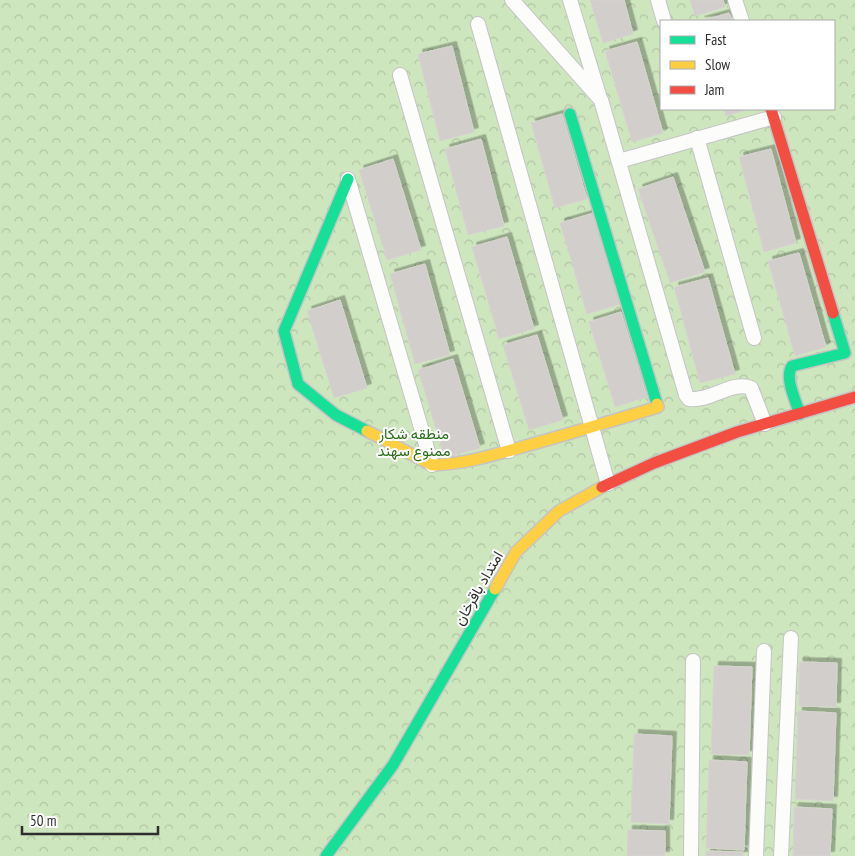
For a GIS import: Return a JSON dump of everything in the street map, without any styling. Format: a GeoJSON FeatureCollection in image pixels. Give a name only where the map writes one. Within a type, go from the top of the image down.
{"type":"FeatureCollection","features":[{"type":"Feature","properties":{"kind":"street"},"geometry":{"type":"LineString","coordinates":[[512,0],[601,100]]}},
{"type":"Feature","properties":{"kind":"street"},"geometry":{"type":"LineString","coordinates":[[570,0],[619,161],[686,395],[690,399],[699,400],[731,389],[747,386],[751,388],[764,424]]}},
{"type":"Feature","properties":{"kind":"street"},"geometry":{"type":"LineString","coordinates":[[658,0],[664,20]]}},
{"type":"Feature","properties":{"kind":"street"},"geometry":{"type":"LineString","coordinates":[[735,0],[742,20]]}},
{"type":"Feature","properties":{"kind":"street"},"geometry":{"type":"LineString","coordinates":[[478,24],[608,484]]}},
{"type":"Feature","properties":{"kind":"street"},"geometry":{"type":"LineString","coordinates":[[400,75],[509,451]]}},
{"type":"Feature","properties":{"kind":"street"},"geometry":{"type":"LineString","coordinates":[[619,161],[772,113],[845,354],[792,366],[789,369],[789,379],[800,414]]}},
{"type":"Feature","properties":{"kind":"street"},"geometry":{"type":"LineString","coordinates":[[348,179],[284,331],[298,384],[336,415],[432,465],[447,466],[509,451],[592,427],[658,407],[570,114]]}},
{"type":"Feature","properties":{"kind":"street"},"geometry":{"type":"LineString","coordinates":[[697,138],[754,338]]}},
{"type":"Feature","properties":{"kind":"street"},"geometry":{"type":"LineString","coordinates":[[348,179],[432,465]]}},
{"type":"Feature","properties":{"kind":"street","name":"امتداد باقرخان"},"geometry":{"type":"LineString","coordinates":[[326,856],[393,765],[516,552],[560,511],[608,484],[654,463],[737,432],[855,397]]}},
{"type":"Feature","properties":{"kind":"street"},"geometry":{"type":"LineString","coordinates":[[781,856],[791,638]]}},
{"type":"Feature","properties":{"kind":"street"},"geometry":{"type":"LineString","coordinates":[[756,856],[764,651]]}},
{"type":"Feature","properties":{"kind":"street"},"geometry":{"type":"LineString","coordinates":[[691,856],[693,661]]}},
{"type":"Feature","properties":{"kind":"green space","name":"منطقه شکار ممنوع سهند"},"geometry":{"type":"Polygon","coordinates":[[[0,0],[855,0],[855,856],[0,856],[0,0]]]}},
{"type":"Feature","properties":{"kind":"building"},"geometry":{"type":"Polygon","coordinates":[[[590,0],[624,0],[633,34],[603,43],[590,0]]]}},
{"type":"Feature","properties":{"kind":"building"},"geometry":{"type":"Polygon","coordinates":[[[690,0],[723,0],[725,7],[695,16],[690,0]]]}},
{"type":"Feature","properties":{"kind":"building"},"geometry":{"type":"Polygon","coordinates":[[[729,13],[732,20],[704,20],[729,13]]]}},
{"type":"Feature","properties":{"kind":"building"},"geometry":{"type":"Polygon","coordinates":[[[637,42],[663,133],[632,142],[605,51],[637,42]]]}},
{"type":"Feature","properties":{"kind":"building"},"geometry":{"type":"Polygon","coordinates":[[[452,46],[474,132],[440,141],[418,54],[452,46]]]}},
{"type":"Feature","properties":{"kind":"building"},"geometry":{"type":"Polygon","coordinates":[[[724,110],[747,110],[726,116],[724,110]]]}},
{"type":"Feature","properties":{"kind":"building"},"geometry":{"type":"Polygon","coordinates":[[[562,114],[587,199],[555,208],[531,123],[562,114]]]}},
{"type":"Feature","properties":{"kind":"building"},"geometry":{"type":"Polygon","coordinates":[[[481,139],[504,226],[468,235],[445,149],[481,139]]]}},
{"type":"Feature","properties":{"kind":"building"},"geometry":{"type":"Polygon","coordinates":[[[771,149],[796,243],[764,252],[739,157],[771,149]]]}},
{"type":"Feature","properties":{"kind":"building"},"geometry":{"type":"Polygon","coordinates":[[[393,159],[421,250],[387,260],[359,170],[393,159]]]}},
{"type":"Feature","properties":{"kind":"building"},"geometry":{"type":"Polygon","coordinates":[[[673,177],[705,272],[670,283],[638,189],[673,177]]]}},
{"type":"Feature","properties":{"kind":"building"},"geometry":{"type":"Polygon","coordinates":[[[594,213],[621,304],[587,314],[560,223],[594,213]]]}},
{"type":"Feature","properties":{"kind":"building"},"geometry":{"type":"Polygon","coordinates":[[[507,237],[534,329],[499,339],[472,247],[507,237]]]}},
{"type":"Feature","properties":{"kind":"building"},"geometry":{"type":"Polygon","coordinates":[[[799,253],[826,347],[795,356],[768,261],[799,253]]]}},
{"type":"Feature","properties":{"kind":"building"},"geometry":{"type":"Polygon","coordinates":[[[425,264],[450,355],[415,364],[390,274],[425,264]]]}},
{"type":"Feature","properties":{"kind":"building"},"geometry":{"type":"Polygon","coordinates":[[[708,278],[735,374],[700,383],[674,287],[708,278]]]}},
{"type":"Feature","properties":{"kind":"building"},"geometry":{"type":"Polygon","coordinates":[[[340,300],[367,388],[334,398],[307,311],[340,300]]]}},
{"type":"Feature","properties":{"kind":"building"},"geometry":{"type":"Polygon","coordinates":[[[621,312],[647,397],[615,407],[589,322],[621,312]]]}},
{"type":"Feature","properties":{"kind":"building"},"geometry":{"type":"Polygon","coordinates":[[[537,335],[563,420],[529,430],[503,345],[537,335]]]}},
{"type":"Feature","properties":{"kind":"building"},"geometry":{"type":"Polygon","coordinates":[[[453,359],[480,448],[445,458],[418,370],[453,359]]]}},
{"type":"Feature","properties":{"kind":"building"},"geometry":{"type":"Polygon","coordinates":[[[799,662],[837,663],[836,707],[799,706],[799,662]]]}},
{"type":"Feature","properties":{"kind":"building"},"geometry":{"type":"Polygon","coordinates":[[[714,666],[752,667],[749,755],[711,754],[714,666]]]}},
{"type":"Feature","properties":{"kind":"building"},"geometry":{"type":"Polygon","coordinates":[[[798,711],[836,713],[833,801],[795,799],[798,711]]]}},
{"type":"Feature","properties":{"kind":"building"},"geometry":{"type":"Polygon","coordinates":[[[634,734],[672,736],[669,824],[631,822],[634,734]]]}},
{"type":"Feature","properties":{"kind":"building"},"geometry":{"type":"Polygon","coordinates":[[[709,760],[747,762],[744,850],[706,848],[709,760]]]}},
{"type":"Feature","properties":{"kind":"building"},"geometry":{"type":"Polygon","coordinates":[[[794,807],[832,809],[830,856],[793,856],[794,807]]]}},
{"type":"Feature","properties":{"kind":"building"},"geometry":{"type":"Polygon","coordinates":[[[628,830],[665,831],[665,856],[627,856],[628,830]]]}},
{"type":"Feature","properties":{"kind":"building"},"geometry":{"type":"Polygon","coordinates":[[[706,851],[743,852],[743,856],[706,856],[706,851]]]}},
{"type":"Feature","properties":{"kind":"traffic: fast"},"geometry":{"type":"LineString","coordinates":[[570,114],[657,404]]}},
{"type":"Feature","properties":{"kind":"traffic: fast"},"geometry":{"type":"LineString","coordinates":[[348,179],[284,331],[298,384],[336,415],[367,431]]}},
{"type":"Feature","properties":{"kind":"traffic: fast"},"geometry":{"type":"LineString","coordinates":[[800,414],[790,383],[789,376],[792,366],[845,353],[833,313]]}},
{"type":"Feature","properties":{"kind":"traffic: fast"},"geometry":{"type":"LineString","coordinates":[[326,856],[393,765],[495,589]]}},
{"type":"Feature","properties":{"kind":"traffic: slow"},"geometry":{"type":"LineString","coordinates":[[367,431],[432,465],[457,463],[481,458],[658,407],[657,404]]}},
{"type":"Feature","properties":{"kind":"traffic: slow"},"geometry":{"type":"LineString","coordinates":[[495,589],[516,552],[559,511],[602,487]]}},
{"type":"Feature","properties":{"kind":"traffic: jam"},"geometry":{"type":"LineString","coordinates":[[771,110],[833,313]]}},
{"type":"Feature","properties":{"kind":"traffic: jam"},"geometry":{"type":"LineString","coordinates":[[602,487],[654,463],[737,432],[855,397]]}}]}
